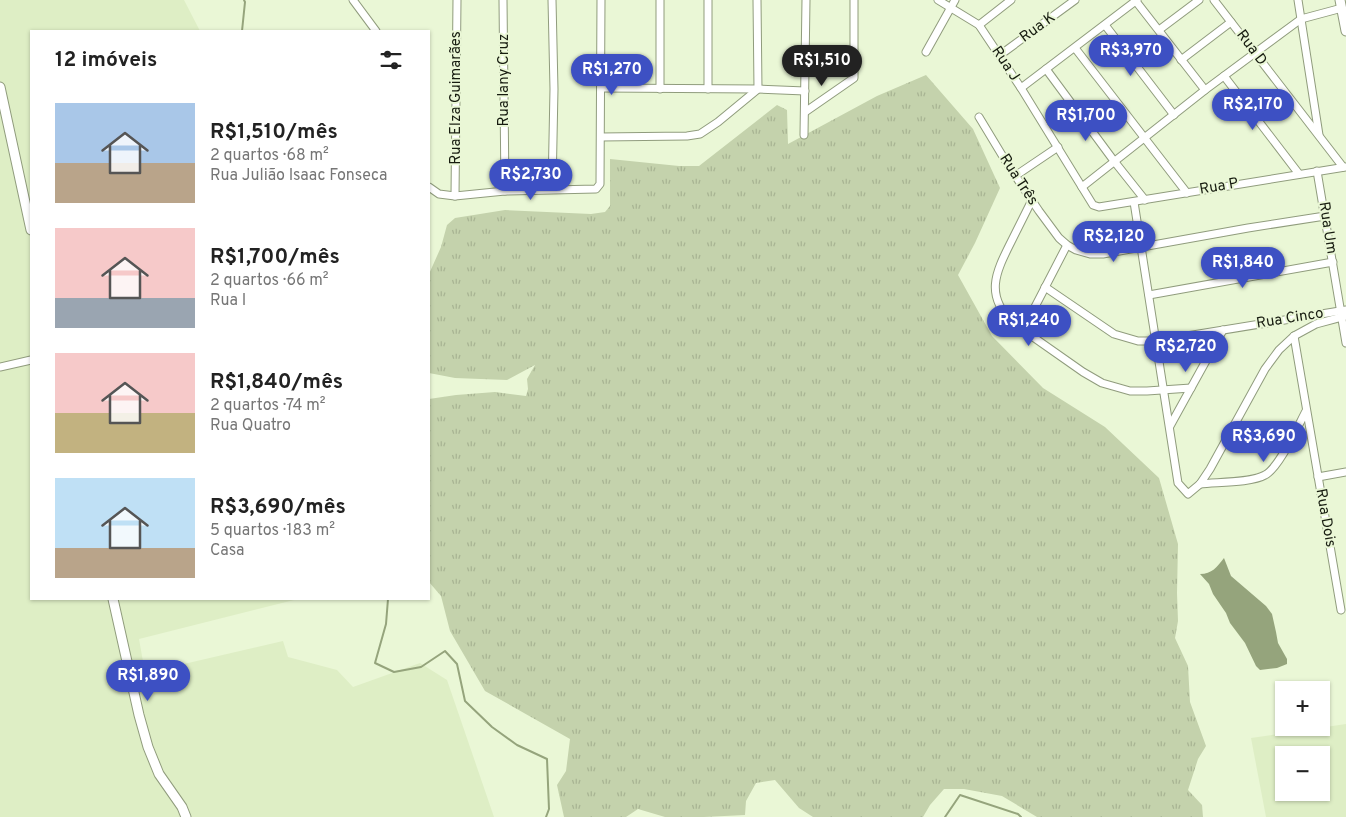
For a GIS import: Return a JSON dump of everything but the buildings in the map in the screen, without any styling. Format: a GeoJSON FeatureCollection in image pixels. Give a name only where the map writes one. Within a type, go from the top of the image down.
{"type":"FeatureCollection","features":[{"type":"Feature","properties":{"kind":"street"},"geometry":{"type":"LineString","coordinates":[[353,0],[375,30]]}},
{"type":"Feature","properties":{"kind":"street","name":"Rua Elza Guimarães"},"geometry":{"type":"LineString","coordinates":[[455,196],[456,0]]}},
{"type":"Feature","properties":{"kind":"street","name":"Rua Iany Cruz"},"geometry":{"type":"LineString","coordinates":[[503,0],[504,191]]}},
{"type":"Feature","properties":{"kind":"street"},"geometry":{"type":"LineString","coordinates":[[552,0],[554,89],[552,189]]}},
{"type":"Feature","properties":{"kind":"street"},"geometry":{"type":"LineString","coordinates":[[430,188],[439,194],[455,196],[504,191],[596,189],[599,187],[601,0]]}},
{"type":"Feature","properties":{"kind":"street"},"geometry":{"type":"LineString","coordinates":[[660,0],[660,89]]}},
{"type":"Feature","properties":{"kind":"street"},"geometry":{"type":"LineString","coordinates":[[708,0],[708,89]]}},
{"type":"Feature","properties":{"kind":"street"},"geometry":{"type":"LineString","coordinates":[[757,0],[758,89]]}},
{"type":"Feature","properties":{"kind":"street"},"geometry":{"type":"LineString","coordinates":[[804,135],[806,0]]}},
{"type":"Feature","properties":{"kind":"street"},"geometry":{"type":"LineString","coordinates":[[805,112],[854,78],[854,0]]}},
{"type":"Feature","properties":{"kind":"street"},"geometry":{"type":"LineString","coordinates":[[938,0],[979,25],[1011,0]]}},
{"type":"Feature","properties":{"kind":"street"},"geometry":{"type":"LineString","coordinates":[[926,52],[955,0]]}},
{"type":"Feature","properties":{"kind":"street","name":"Rua K"},"geometry":{"type":"LineString","coordinates":[[1000,55],[1075,0]]}},
{"type":"Feature","properties":{"kind":"street"},"geometry":{"type":"LineString","coordinates":[[1021,88],[1136,0],[1205,90]]}},
{"type":"Feature","properties":{"kind":"street"},"geometry":{"type":"LineString","coordinates":[[1158,30],[1198,0]]}},
{"type":"Feature","properties":{"kind":"street","name":"Rua D"},"geometry":{"type":"LineString","coordinates":[[1214,0],[1344,167]]}},
{"type":"Feature","properties":{"kind":"street"},"geometry":{"type":"LineString","coordinates":[[1298,0],[1319,136]]}},
{"type":"Feature","properties":{"kind":"street"},"geometry":{"type":"LineString","coordinates":[[1082,187],[1205,90],[1301,19],[1341,4],[1346,31]]}},
{"type":"Feature","properties":{"kind":"street"},"geometry":{"type":"LineString","coordinates":[[1182,60],[1231,22]]}},
{"type":"Feature","properties":{"kind":"street","name":"Rua J"},"geometry":{"type":"LineString","coordinates":[[979,25],[1021,88],[1093,205]]}},
{"type":"Feature","properties":{"kind":"street"},"geometry":{"type":"LineString","coordinates":[[1105,25],[1174,115]]}},
{"type":"Feature","properties":{"kind":"street"},"geometry":{"type":"LineString","coordinates":[[1075,48],[1187,193]]}},
{"type":"Feature","properties":{"kind":"street"},"geometry":{"type":"LineString","coordinates":[[1046,69],[1145,200]]}},
{"type":"Feature","properties":{"kind":"street"},"geometry":{"type":"LineString","coordinates":[[1224,76],[1298,174]]}},
{"type":"Feature","properties":{"kind":"street"},"geometry":{"type":"LineString","coordinates":[[0,87],[30,225]]}},
{"type":"Feature","properties":{"kind":"street"},"geometry":{"type":"LineString","coordinates":[[601,88],[805,91]]}},
{"type":"Feature","properties":{"kind":"street"},"geometry":{"type":"LineString","coordinates":[[601,137],[687,136],[700,134],[718,122],[758,89]]}},
{"type":"Feature","properties":{"kind":"street"},"geometry":{"type":"LineString","coordinates":[[1257,119],[1287,96]]}},
{"type":"Feature","properties":{"kind":"street","name":"Rua Três"},"geometry":{"type":"LineString","coordinates":[[979,117],[1015,176],[1059,238],[1076,250],[1090,254],[1103,254],[1325,216]]}},
{"type":"Feature","properties":{"kind":"street"},"geometry":{"type":"LineString","coordinates":[[1015,176],[1058,147]]}},
{"type":"Feature","properties":{"kind":"street","name":"Rua P"},"geometry":{"type":"LineString","coordinates":[[1093,205],[1099,207],[1134,202],[1344,167]]}},
{"type":"Feature","properties":{"kind":"street","name":"Rua Um"},"geometry":{"type":"LineString","coordinates":[[1318,171],[1333,262],[1344,314],[1346,343]]}},
{"type":"Feature","properties":{"kind":"street"},"geometry":{"type":"LineString","coordinates":[[1032,200],[997,272],[997,297],[1004,315],[1083,372],[1102,383],[1130,391],[1191,388]]}},
{"type":"Feature","properties":{"kind":"street"},"geometry":{"type":"LineString","coordinates":[[1134,202],[1178,483],[1188,494],[1200,484],[1215,461],[1265,369],[1280,350],[1294,336],[1316,324],[1344,314]]}},
{"type":"Feature","properties":{"kind":"street"},"geometry":{"type":"LineString","coordinates":[[1024,330],[1067,245]]}},
{"type":"Feature","properties":{"kind":"street"},"geometry":{"type":"LineString","coordinates":[[1149,295],[1333,262]]}},
{"type":"Feature","properties":{"kind":"street","name":"Rua Cinco"},"geometry":{"type":"LineString","coordinates":[[1045,287],[1114,334],[1138,341],[1156,341],[1344,314]]}},
{"type":"Feature","properties":{"kind":"street"},"geometry":{"type":"LineString","coordinates":[[1170,427],[1223,330]]}},
{"type":"Feature","properties":{"kind":"street","name":"Rua Dois"},"geometry":{"type":"LineString","coordinates":[[1294,336],[1341,610]]}},
{"type":"Feature","properties":{"kind":"street"},"geometry":{"type":"LineString","coordinates":[[0,367],[30,360]]}},
{"type":"Feature","properties":{"kind":"street"},"geometry":{"type":"LineString","coordinates":[[1200,484],[1241,481],[1264,476],[1274,468],[1307,410]]}},
{"type":"Feature","properties":{"kind":"street"},"geometry":{"type":"LineString","coordinates":[[1318,477],[1346,472]]}},
{"type":"Feature","properties":{"kind":"street"},"geometry":{"type":"LineString","coordinates":[[113,600],[138,714],[148,747],[159,774],[182,807],[186,817]]}},
{"type":"Feature","properties":{"kind":"street"},"geometry":{"type":"LineString","coordinates":[[182,807],[194,817]]}},
{"type":"Feature","properties":{"kind":"shaded area"},"geometry":{"type":"Polygon","coordinates":[[[0,0],[184,0],[199,30],[30,30],[30,600],[294,600],[139,639],[145,673],[283,641],[288,657],[337,670],[353,687],[420,663],[447,680],[494,817],[0,817],[0,0]]]}},
{"type":"Feature","properties":{"kind":"shaded area"},"geometry":{"type":"Polygon","coordinates":[[[1224,558],[1231,576],[1266,606],[1272,614],[1278,643],[1287,659],[1287,664],[1277,668],[1260,670],[1256,666],[1245,643],[1230,623],[1209,584],[1200,574],[1211,571],[1224,558]]]}},
{"type":"Feature","properties":{"kind":"shaded area"},"geometry":{"type":"Polygon","coordinates":[[[1346,724],[1346,817],[1266,817],[1251,738],[1275,734],[1275,736],[1330,736],[1330,726],[1346,724]]]}},
{"type":"Feature","properties":{"kind":"green space"},"geometry":{"type":"Polygon","coordinates":[[[926,75],[973,129],[1000,188],[958,275],[992,336],[1043,388],[1105,427],[1159,478],[1178,544],[1178,621],[1175,638],[1188,666],[1190,702],[1206,746],[1198,759],[1188,790],[1202,805],[1203,817],[1037,817],[1002,796],[964,789],[944,789],[930,805],[923,817],[813,817],[799,808],[775,780],[756,783],[746,801],[745,815],[665,817],[638,809],[626,817],[564,817],[557,785],[566,771],[570,739],[485,691],[450,631],[441,596],[430,583],[430,399],[495,392],[526,396],[528,389],[527,379],[535,365],[507,380],[455,378],[430,373],[430,272],[441,247],[447,225],[455,218],[505,210],[591,214],[605,212],[610,206],[610,159],[679,166],[699,166],[777,105],[787,110],[788,144],[877,96],[926,75]]]}},
{"type":"Feature","properties":{"kind":"waterway"},"geometry":{"type":"LineString","coordinates":[[242,30],[244,0]]}},
{"type":"Feature","properties":{"kind":"waterway"},"geometry":{"type":"LineString","coordinates":[[388,600],[386,624],[375,663],[394,672],[421,667],[445,651],[457,664],[465,701],[492,727],[517,745],[547,759],[549,809],[546,817]]}},
{"type":"Feature","properties":{"kind":"waterway"},"geometry":{"type":"LineString","coordinates":[[945,817],[960,795],[1018,814],[1021,817]]}}]}
